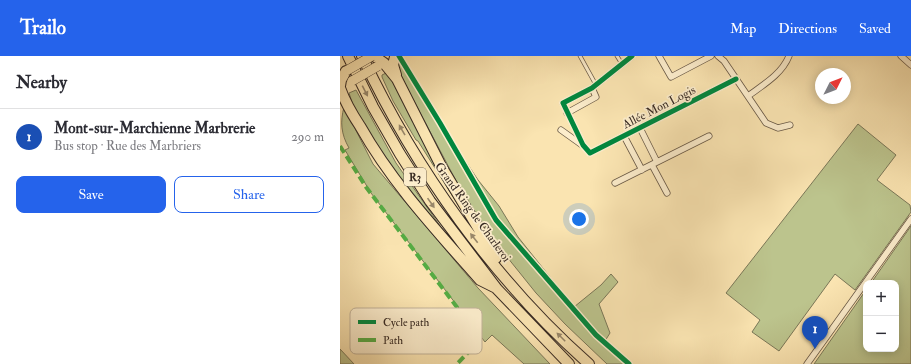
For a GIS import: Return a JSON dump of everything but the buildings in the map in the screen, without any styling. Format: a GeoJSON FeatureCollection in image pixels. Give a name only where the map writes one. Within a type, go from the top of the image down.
{"type":"FeatureCollection","features":[{"type":"Feature","properties":{"kind":"highway","name":"R3"},"geometry":{"type":"LineString","coordinates":[[348,56],[373,107],[400,154],[430,201],[497,289],[569,364]]}},
{"type":"Feature","properties":{"kind":"highway","name":"Grand Ring de Charleroi"},"geometry":{"type":"LineString","coordinates":[[362,56],[411,147],[441,194],[507,280],[543,319],[589,364]]}},
{"type":"Feature","properties":{"kind":"highway"},"geometry":{"type":"LineString","coordinates":[[395,57],[393,65],[397,79]]}},
{"type":"Feature","properties":{"kind":"highway"},"geometry":{"type":"LineString","coordinates":[[377,59],[387,66],[397,79],[441,166],[489,246],[507,280]]}},
{"type":"Feature","properties":{"kind":"highway"},"geometry":{"type":"LineString","coordinates":[[344,80],[342,98],[368,140],[403,191],[480,280],[497,289]]}},
{"type":"Feature","properties":{"kind":"main road"},"geometry":{"type":"LineString","coordinates":[[344,80],[377,59]]}},
{"type":"Feature","properties":{"kind":"street"},"geometry":{"type":"LineString","coordinates":[[583,145],[563,104],[594,86],[632,56]]}},
{"type":"Feature","properties":{"kind":"street"},"geometry":{"type":"LineString","coordinates":[[659,56],[671,77],[711,56]]}},
{"type":"Feature","properties":{"kind":"street"},"geometry":{"type":"LineString","coordinates":[[718,56],[724,61],[766,123],[778,128],[790,125]]}},
{"type":"Feature","properties":{"kind":"street"},"geometry":{"type":"LineString","coordinates":[[748,96],[768,82],[786,64],[789,56]]}},
{"type":"Feature","properties":{"kind":"street"},"geometry":{"type":"LineString","coordinates":[[901,56],[911,65]]}},
{"type":"Feature","properties":{"kind":"street","name":"Allée Mon Logis"},"geometry":{"type":"LineString","coordinates":[[583,145],[590,152],[736,79]]}},
{"type":"Feature","properties":{"kind":"street"},"geometry":{"type":"LineString","coordinates":[[567,113],[596,97],[594,86]]}},
{"type":"Feature","properties":{"kind":"street"},"geometry":{"type":"LineString","coordinates":[[640,128],[658,162]]}},
{"type":"Feature","properties":{"kind":"street"},"geometry":{"type":"LineString","coordinates":[[561,130],[583,145]]}},
{"type":"Feature","properties":{"kind":"street"},"geometry":{"type":"LineString","coordinates":[[624,136],[642,170]]}},
{"type":"Feature","properties":{"kind":"street"},"geometry":{"type":"LineString","coordinates":[[615,183],[709,136]]}},
{"type":"Feature","properties":{"kind":"street"},"geometry":{"type":"LineString","coordinates":[[652,164],[667,193]]}},
{"type":"Feature","properties":{"kind":"street"},"geometry":{"type":"LineString","coordinates":[[807,364],[911,219]]}},
{"type":"Feature","properties":{"kind":"lane"},"geometry":{"type":"LineString","coordinates":[[580,56],[594,86]]}},
{"type":"Feature","properties":{"kind":"lane"},"geometry":{"type":"LineString","coordinates":[[617,56],[622,64]]}},
{"type":"Feature","properties":{"kind":"green space"},"geometry":{"type":"Polygon","coordinates":[[[399,62],[406,67],[408,73],[478,180],[499,206],[518,237],[574,307],[601,285],[611,274],[618,282],[599,304],[610,333],[605,341],[631,364],[607,364],[565,324],[536,293],[499,247],[462,192],[397,69],[399,62]]]}},
{"type":"Feature","properties":{"kind":"green space"},"geometry":{"type":"Polygon","coordinates":[[[388,72],[427,149],[460,208],[416,140],[393,101],[382,77],[382,75],[388,72]]]}},
{"type":"Feature","properties":{"kind":"green space"},"geometry":{"type":"Polygon","coordinates":[[[356,90],[396,163],[443,230],[390,167],[361,121],[349,93],[356,90]]]}},
{"type":"Feature","properties":{"kind":"green space"},"geometry":{"type":"Polygon","coordinates":[[[344,107],[373,164],[478,288],[550,364],[524,364],[492,335],[485,342],[482,338],[482,308],[459,308],[371,193],[345,150],[349,148],[344,138],[342,118],[344,107]]]}},
{"type":"Feature","properties":{"kind":"green space"},"geometry":{"type":"Polygon","coordinates":[[[858,124],[896,155],[877,180],[910,205],[911,212],[855,290],[835,274],[779,351],[752,332],[760,320],[726,293],[858,124]]]}},
{"type":"Feature","properties":{"kind":"green space"},"geometry":{"type":"Polygon","coordinates":[[[911,226],[911,364],[814,364],[863,294],[863,352],[899,352],[899,280],[873,280],[911,226]]]}},
{"type":"Feature","properties":{"kind":"green space"},"geometry":{"type":"Polygon","coordinates":[[[340,349],[354,364],[340,364],[340,349]]]}},
{"type":"Feature","properties":{"kind":"marked path"},"geometry":{"type":"LineString","coordinates":[[340,146],[366,187],[458,308]]}},
{"type":"Feature","properties":{"kind":"marked path"},"geometry":{"type":"LineString","coordinates":[[457,364],[467,354]]}},
{"type":"Feature","properties":{"kind":"cycle path"},"geometry":{"type":"LineString","coordinates":[[399,56],[496,220],[596,335],[629,364]]}},
{"type":"Feature","properties":{"kind":"cycle path"},"geometry":{"type":"LineString","coordinates":[[632,56],[592,88],[563,103],[583,145],[590,153],[736,79]]}},
{"type":"Feature","properties":{"kind":"place","name":"Mont-sur-Marchienne Marbrerie"},"geometry":{"type":"Point","coordinates":[815,349]}}]}
